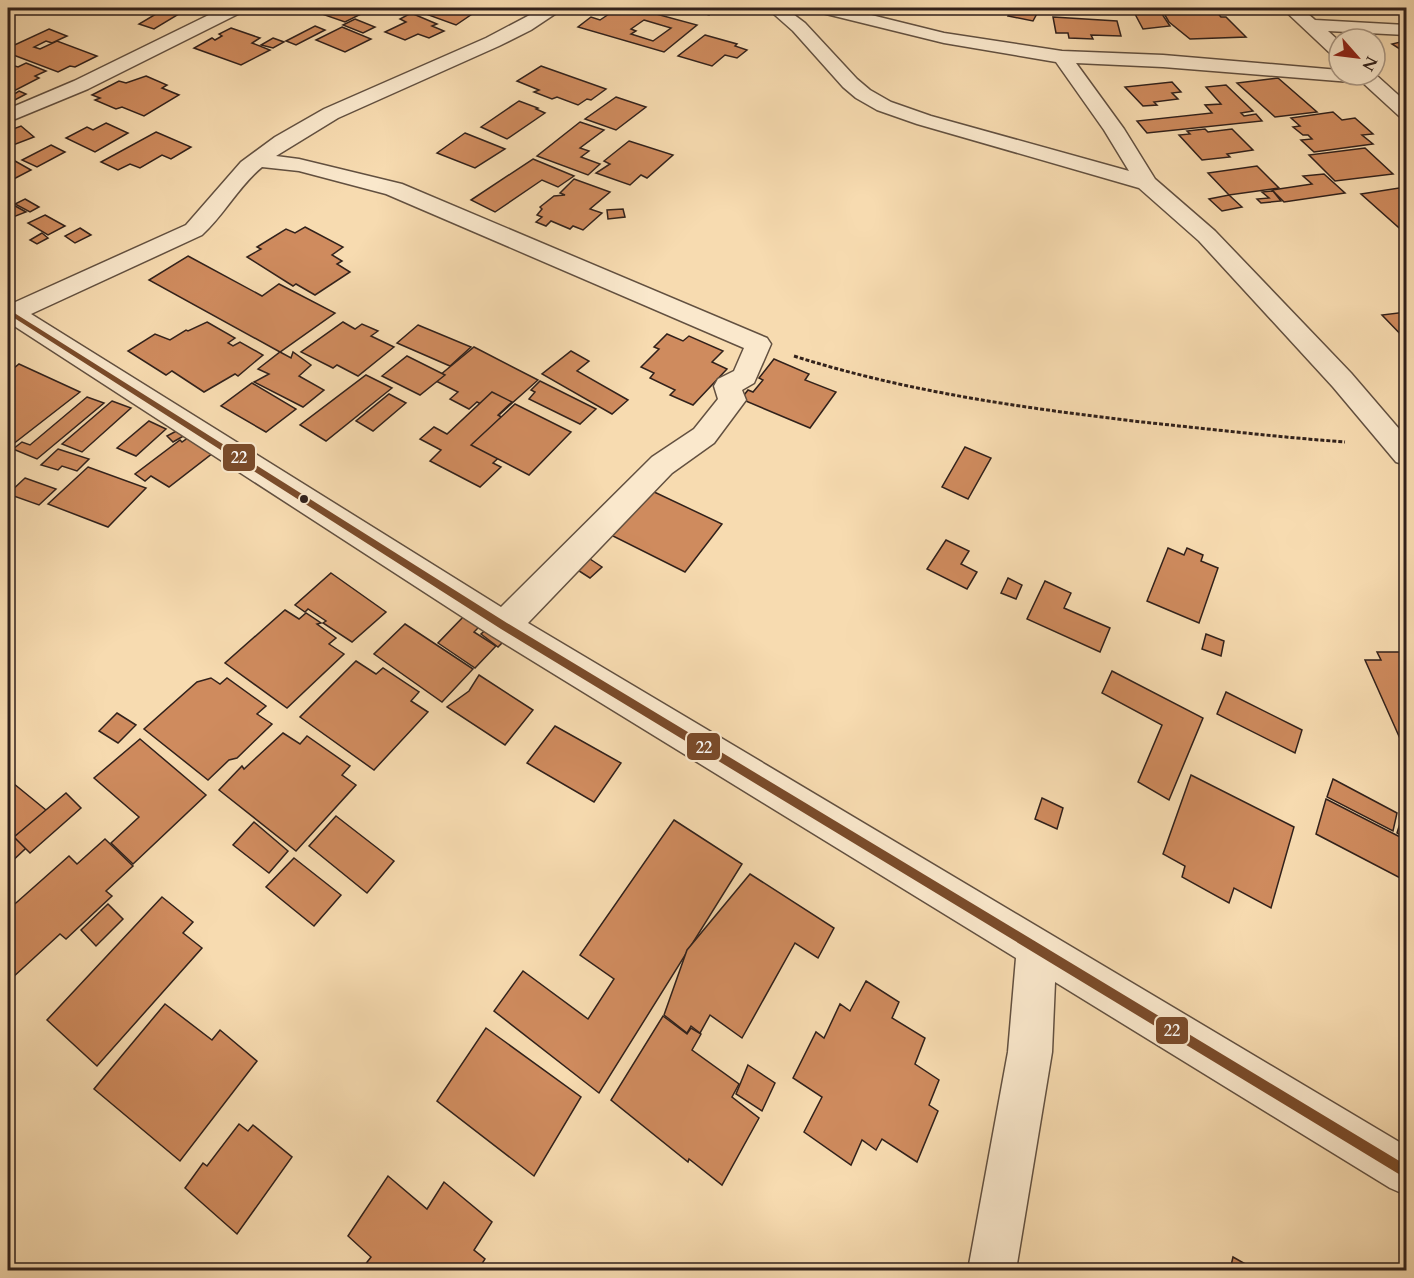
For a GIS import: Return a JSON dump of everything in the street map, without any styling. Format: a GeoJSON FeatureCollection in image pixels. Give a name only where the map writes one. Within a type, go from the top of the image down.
{"type":"FeatureCollection","features":[{"type":"Feature","properties":{"kind":"street"},"geometry":{"type":"LineString","coordinates":[[8,116],[81,85],[236,8]]}},
{"type":"Feature","properties":{"kind":"street"},"geometry":{"type":"LineString","coordinates":[[10,312],[194,230],[216,209],[234,182],[258,160],[321,118],[379,89],[485,45],[555,8]]}},
{"type":"Feature","properties":{"kind":"street"},"geometry":{"type":"LineString","coordinates":[[775,8],[800,27],[850,83],[863,94],[884,106],[933,123],[1104,169],[1147,183]]}},
{"type":"Feature","properties":{"kind":"street"},"geometry":{"type":"LineString","coordinates":[[824,8],[944,38],[1062,57],[1327,74]]}},
{"type":"Feature","properties":{"kind":"street"},"geometry":{"type":"LineString","coordinates":[[1291,8],[1327,40]]}},
{"type":"Feature","properties":{"kind":"street"},"geometry":{"type":"LineString","coordinates":[[1310,25],[1407,30]]}},
{"type":"Feature","properties":{"kind":"street"},"geometry":{"type":"LineString","coordinates":[[1062,57],[1114,129],[1147,183],[1207,236],[1342,380],[1403,450]]}},
{"type":"Feature","properties":{"kind":"street"},"geometry":{"type":"LineString","coordinates":[[1378,87],[1407,112]]}},
{"type":"Feature","properties":{"kind":"street"},"geometry":{"type":"LineString","coordinates":[[258,160],[299,165],[394,189],[758,344],[745,377],[727,386],[732,400],[704,436],[662,465],[504,626]]}},
{"type":"Feature","properties":{"kind":"street"},"geometry":{"type":"LineString","coordinates":[[10,312],[504,626],[1407,1172]]}},
{"type":"Feature","properties":{"kind":"street"},"geometry":{"type":"LineString","coordinates":[[992,1270],[1030,1052],[1037,950]]}},
{"type":"Feature","properties":{"kind":"path"},"geometry":{"type":"LineString","coordinates":[[758,344],[885,383],[949,395],[1105,417],[1403,450]]}},
{"type":"Feature","properties":{"kind":"building"},"geometry":{"type":"Polygon","coordinates":[[[166,8],[184,11],[154,29],[139,24],[166,8]]]}},
{"type":"Feature","properties":{"kind":"building"},"geometry":{"type":"Polygon","coordinates":[[[330,8],[373,8],[345,22],[319,13],[330,8]]]}},
{"type":"Feature","properties":{"kind":"building"},"geometry":{"type":"Polygon","coordinates":[[[433,8],[478,10],[456,25],[423,13],[433,8]]]}},
{"type":"Feature","properties":{"kind":"building"},"geometry":{"type":"Polygon","coordinates":[[[618,8],[634,8],[697,25],[664,52],[578,27],[591,17],[600,20],[618,8]],[[644,20],[631,29],[636,31],[631,34],[653,41],[671,28],[644,20]]]}},
{"type":"Feature","properties":{"kind":"building"},"geometry":{"type":"Polygon","coordinates":[[[719,8],[709,15],[692,10],[719,8]]]}},
{"type":"Feature","properties":{"kind":"building"},"geometry":{"type":"Polygon","coordinates":[[[1013,8],[1040,8],[1033,21],[1008,16],[1013,8]]]}},
{"type":"Feature","properties":{"kind":"building"},"geometry":{"type":"Polygon","coordinates":[[[1195,8],[1213,8],[1221,17],[1226,17],[1246,37],[1190,39],[1169,22],[1162,10],[1196,10],[1195,8]]]}},
{"type":"Feature","properties":{"kind":"building"},"geometry":{"type":"Polygon","coordinates":[[[411,13],[437,24],[432,26],[444,31],[429,38],[418,34],[405,40],[385,32],[406,22],[400,19],[411,13]]]}},
{"type":"Feature","properties":{"kind":"building"},"geometry":{"type":"Polygon","coordinates":[[[1135,14],[1162,14],[1170,26],[1143,29],[1135,14]]]}},
{"type":"Feature","properties":{"kind":"building"},"geometry":{"type":"Polygon","coordinates":[[[1053,17],[1117,21],[1121,36],[1091,35],[1093,39],[1069,38],[1068,33],[1056,33],[1053,17]]]}},
{"type":"Feature","properties":{"kind":"building"},"geometry":{"type":"Polygon","coordinates":[[[355,19],[375,27],[363,33],[343,25],[355,19]]]}},
{"type":"Feature","properties":{"kind":"building"},"geometry":{"type":"Polygon","coordinates":[[[315,26],[325,30],[296,45],[286,41],[315,26]]]}},
{"type":"Feature","properties":{"kind":"building"},"geometry":{"type":"Polygon","coordinates":[[[342,27],[371,39],[345,52],[316,40],[342,27]]]}},
{"type":"Feature","properties":{"kind":"building"},"geometry":{"type":"Polygon","coordinates":[[[231,28],[260,38],[252,43],[270,50],[241,65],[194,48],[212,38],[215,40],[222,36],[219,34],[231,28]]]}},
{"type":"Feature","properties":{"kind":"building"},"geometry":{"type":"Polygon","coordinates":[[[49,29],[67,36],[52,43],[46,41],[34,47],[40,49],[57,41],[97,56],[75,67],[70,66],[58,72],[8,53],[8,48],[49,29]]]}},
{"type":"Feature","properties":{"kind":"building"},"geometry":{"type":"Polygon","coordinates":[[[705,35],[737,44],[735,46],[747,50],[737,58],[725,55],[712,66],[678,56],[705,35]]]}},
{"type":"Feature","properties":{"kind":"building"},"geometry":{"type":"Polygon","coordinates":[[[273,38],[284,42],[273,48],[261,45],[273,38]]]}},
{"type":"Feature","properties":{"kind":"building"},"geometry":{"type":"Polygon","coordinates":[[[1406,38],[1406,53],[1392,44],[1405,41],[1402,39],[1406,38]]]}},
{"type":"Feature","properties":{"kind":"building"},"geometry":{"type":"Polygon","coordinates":[[[26,63],[46,71],[35,76],[39,78],[8,92],[8,64],[18,67],[26,63]]]}},
{"type":"Feature","properties":{"kind":"building"},"geometry":{"type":"Polygon","coordinates":[[[541,66],[606,89],[591,100],[587,99],[578,105],[534,92],[539,90],[517,81],[541,66]]]}},
{"type":"Feature","properties":{"kind":"building"},"geometry":{"type":"Polygon","coordinates":[[[146,76],[167,85],[162,88],[179,95],[144,116],[122,107],[116,109],[95,100],[100,98],[92,95],[119,81],[126,83],[146,76]]]}},
{"type":"Feature","properties":{"kind":"building"},"geometry":{"type":"Polygon","coordinates":[[[1278,78],[1317,112],[1275,117],[1237,83],[1278,78]]]}},
{"type":"Feature","properties":{"kind":"building"},"geometry":{"type":"Polygon","coordinates":[[[1172,82],[1181,92],[1172,93],[1178,99],[1154,102],[1157,105],[1143,106],[1125,87],[1172,82]]]}},
{"type":"Feature","properties":{"kind":"building"},"geometry":{"type":"Polygon","coordinates":[[[1226,85],[1253,111],[1241,113],[1244,116],[1256,114],[1262,121],[1147,133],[1137,121],[1212,113],[1205,105],[1221,104],[1206,87],[1226,85]]]}},
{"type":"Feature","properties":{"kind":"building"},"geometry":{"type":"Polygon","coordinates":[[[19,91],[26,94],[13,101],[8,98],[19,91]]]}},
{"type":"Feature","properties":{"kind":"building"},"geometry":{"type":"Polygon","coordinates":[[[616,97],[646,107],[616,130],[585,119],[616,97]]]}},
{"type":"Feature","properties":{"kind":"building"},"geometry":{"type":"Polygon","coordinates":[[[519,101],[545,113],[507,139],[481,127],[519,101]]]}},
{"type":"Feature","properties":{"kind":"building"},"geometry":{"type":"Polygon","coordinates":[[[1333,112],[1342,120],[1355,118],[1373,134],[1362,135],[1373,144],[1314,152],[1301,140],[1312,139],[1293,127],[1300,126],[1291,118],[1333,112]]]}},
{"type":"Feature","properties":{"kind":"building"},"geometry":{"type":"Polygon","coordinates":[[[580,122],[604,130],[580,148],[589,151],[581,157],[600,164],[588,175],[537,156],[580,122]]]}},
{"type":"Feature","properties":{"kind":"building"},"geometry":{"type":"Polygon","coordinates":[[[106,123],[128,133],[95,152],[66,138],[87,127],[93,130],[106,123]]]}},
{"type":"Feature","properties":{"kind":"building"},"geometry":{"type":"Polygon","coordinates":[[[21,126],[34,137],[8,147],[8,131],[21,126]]]}},
{"type":"Feature","properties":{"kind":"building"},"geometry":{"type":"Polygon","coordinates":[[[1205,129],[1208,132],[1232,129],[1253,150],[1227,154],[1230,157],[1202,160],[1179,135],[1190,134],[1187,131],[1205,129]]]}},
{"type":"Feature","properties":{"kind":"building"},"geometry":{"type":"Polygon","coordinates":[[[156,132],[191,147],[171,159],[162,155],[140,168],[130,164],[118,170],[101,162],[156,132]]]}},
{"type":"Feature","properties":{"kind":"building"},"geometry":{"type":"Polygon","coordinates":[[[465,133],[505,149],[475,168],[437,153],[465,133]]]}},
{"type":"Feature","properties":{"kind":"building"},"geometry":{"type":"Polygon","coordinates":[[[629,141],[673,155],[647,178],[641,175],[630,185],[596,173],[610,164],[604,161],[629,141]]]}},
{"type":"Feature","properties":{"kind":"building"},"geometry":{"type":"Polygon","coordinates":[[[51,145],[65,152],[37,167],[22,160],[51,145]]]}},
{"type":"Feature","properties":{"kind":"building"},"geometry":{"type":"Polygon","coordinates":[[[1365,148],[1393,174],[1335,181],[1309,155],[1365,148]]]}},
{"type":"Feature","properties":{"kind":"building"},"geometry":{"type":"Polygon","coordinates":[[[8,157],[31,170],[8,182],[8,157]]]}},
{"type":"Feature","properties":{"kind":"building"},"geometry":{"type":"Polygon","coordinates":[[[533,159],[574,176],[558,187],[542,180],[495,212],[471,200],[533,159]]]}},
{"type":"Feature","properties":{"kind":"building"},"geometry":{"type":"Polygon","coordinates":[[[1257,166],[1279,188],[1229,195],[1208,173],[1257,166]]]}},
{"type":"Feature","properties":{"kind":"building"},"geometry":{"type":"Polygon","coordinates":[[[1324,174],[1345,193],[1284,202],[1272,190],[1312,184],[1303,176],[1324,174]]]}},
{"type":"Feature","properties":{"kind":"building"},"geometry":{"type":"Polygon","coordinates":[[[574,179],[610,192],[590,209],[602,213],[583,230],[573,226],[570,229],[551,221],[546,226],[536,222],[542,217],[537,215],[542,209],[540,207],[554,196],[565,195],[560,193],[574,179]]]}},
{"type":"Feature","properties":{"kind":"building"},"geometry":{"type":"Polygon","coordinates":[[[1399,188],[1406,195],[1406,234],[1361,194],[1399,188]]]}},
{"type":"Feature","properties":{"kind":"building"},"geometry":{"type":"Polygon","coordinates":[[[1273,191],[1281,201],[1261,203],[1257,199],[1269,198],[1262,192],[1273,191]]]}},
{"type":"Feature","properties":{"kind":"building"},"geometry":{"type":"Polygon","coordinates":[[[1229,195],[1242,207],[1222,211],[1209,199],[1229,195]]]}},
{"type":"Feature","properties":{"kind":"building"},"geometry":{"type":"Polygon","coordinates":[[[25,199],[39,207],[30,212],[15,204],[25,199]]]}},
{"type":"Feature","properties":{"kind":"building"},"geometry":{"type":"Polygon","coordinates":[[[8,202],[26,212],[8,219],[8,202]]]}},
{"type":"Feature","properties":{"kind":"building"},"geometry":{"type":"Polygon","coordinates":[[[623,209],[625,217],[608,219],[607,210],[623,209]]]}},
{"type":"Feature","properties":{"kind":"building"},"geometry":{"type":"Polygon","coordinates":[[[45,215],[65,226],[48,235],[28,223],[45,215]]]}},
{"type":"Feature","properties":{"kind":"building"},"geometry":{"type":"Polygon","coordinates":[[[305,227],[343,247],[332,255],[342,261],[337,264],[350,272],[315,295],[296,284],[293,286],[247,257],[261,249],[257,247],[286,229],[295,233],[305,227]]]}},
{"type":"Feature","properties":{"kind":"building"},"geometry":{"type":"Polygon","coordinates":[[[80,228],[91,235],[75,243],[65,236],[80,228]]]}},
{"type":"Feature","properties":{"kind":"building"},"geometry":{"type":"Polygon","coordinates":[[[42,233],[48,238],[37,244],[30,240],[42,233]]]}},
{"type":"Feature","properties":{"kind":"building"},"geometry":{"type":"Polygon","coordinates":[[[188,256],[262,296],[279,284],[335,313],[280,352],[149,280],[188,256]]]}},
{"type":"Feature","properties":{"kind":"building"},"geometry":{"type":"Polygon","coordinates":[[[1406,312],[1406,340],[1382,315],[1406,312]]]}},
{"type":"Feature","properties":{"kind":"building"},"geometry":{"type":"Polygon","coordinates":[[[207,322],[235,338],[228,343],[233,346],[240,342],[263,355],[238,376],[235,374],[204,392],[172,371],[166,375],[128,351],[155,334],[170,340],[186,330],[207,322]]]}},
{"type":"Feature","properties":{"kind":"building"},"geometry":{"type":"Polygon","coordinates":[[[343,322],[355,329],[362,324],[378,331],[371,336],[394,347],[358,376],[337,365],[333,368],[301,352],[343,322]]]}},
{"type":"Feature","properties":{"kind":"building"},"geometry":{"type":"Polygon","coordinates":[[[418,325],[471,347],[450,366],[397,343],[418,325]]]}},
{"type":"Feature","properties":{"kind":"building"},"geometry":{"type":"Polygon","coordinates":[[[667,334],[683,341],[689,336],[723,351],[712,362],[727,369],[693,405],[670,395],[675,390],[650,378],[654,373],[641,367],[659,349],[654,347],[667,334]]]}},
{"type":"Feature","properties":{"kind":"building"},"geometry":{"type":"Polygon","coordinates":[[[474,347],[538,380],[500,414],[477,402],[469,409],[450,399],[458,392],[434,380],[474,347]]]}},
{"type":"Feature","properties":{"kind":"building"},"geometry":{"type":"Polygon","coordinates":[[[571,351],[589,361],[577,371],[628,400],[612,414],[542,374],[571,351]]]}},
{"type":"Feature","properties":{"kind":"building"},"geometry":{"type":"Polygon","coordinates":[[[280,352],[291,358],[293,352],[311,365],[299,376],[324,390],[303,407],[254,382],[269,374],[258,369],[280,352]]]}},
{"type":"Feature","properties":{"kind":"building"},"geometry":{"type":"Polygon","coordinates":[[[407,356],[445,375],[420,395],[382,376],[407,356]]]}},
{"type":"Feature","properties":{"kind":"building"},"geometry":{"type":"Polygon","coordinates":[[[774,359],[809,374],[805,380],[836,392],[810,428],[741,399],[748,390],[753,392],[763,380],[759,378],[774,359]]]}},
{"type":"Feature","properties":{"kind":"building"},"geometry":{"type":"Polygon","coordinates":[[[19,364],[80,392],[8,448],[8,373],[19,364]]]}},
{"type":"Feature","properties":{"kind":"building"},"geometry":{"type":"Polygon","coordinates":[[[366,375],[392,388],[326,441],[300,425],[366,375]]]}},
{"type":"Feature","properties":{"kind":"building"},"geometry":{"type":"Polygon","coordinates":[[[540,381],[596,409],[580,424],[529,399],[535,392],[531,390],[540,381]]]}},
{"type":"Feature","properties":{"kind":"building"},"geometry":{"type":"Polygon","coordinates":[[[252,383],[296,409],[266,432],[221,406],[252,383]]]}},
{"type":"Feature","properties":{"kind":"building"},"geometry":{"type":"Polygon","coordinates":[[[492,392],[512,402],[498,415],[503,418],[489,432],[497,436],[492,441],[508,449],[493,463],[501,467],[480,487],[430,461],[441,450],[420,439],[434,427],[447,434],[492,392]]]}},
{"type":"Feature","properties":{"kind":"building"},"geometry":{"type":"Polygon","coordinates":[[[389,394],[406,403],[373,431],[356,421],[389,394]]]}},
{"type":"Feature","properties":{"kind":"building"},"geometry":{"type":"Polygon","coordinates":[[[87,397],[104,403],[37,459],[13,449],[22,442],[30,445],[87,397]]]}},
{"type":"Feature","properties":{"kind":"building"},"geometry":{"type":"Polygon","coordinates":[[[112,401],[131,408],[82,452],[62,444],[112,401]]]}},
{"type":"Feature","properties":{"kind":"building"},"geometry":{"type":"Polygon","coordinates":[[[515,404],[571,432],[529,475],[471,445],[515,404]]]}},
{"type":"Feature","properties":{"kind":"building"},"geometry":{"type":"Polygon","coordinates":[[[149,421],[166,429],[136,456],[117,448],[149,421]]]}},
{"type":"Feature","properties":{"kind":"building"},"geometry":{"type":"Polygon","coordinates":[[[182,428],[187,434],[173,442],[167,436],[182,428]]]}},
{"type":"Feature","properties":{"kind":"building"},"geometry":{"type":"Polygon","coordinates":[[[192,435],[218,449],[169,487],[151,476],[145,481],[135,474],[180,440],[182,442],[192,435]]]}},
{"type":"Feature","properties":{"kind":"building"},"geometry":{"type":"Polygon","coordinates":[[[965,447],[991,458],[968,499],[942,487],[965,447]]]}},
{"type":"Feature","properties":{"kind":"building"},"geometry":{"type":"Polygon","coordinates":[[[58,449],[89,459],[77,471],[62,466],[58,470],[41,465],[58,449]]]}},
{"type":"Feature","properties":{"kind":"building"},"geometry":{"type":"Polygon","coordinates":[[[88,467],[146,488],[108,527],[48,504],[88,467]]]}},
{"type":"Feature","properties":{"kind":"building"},"geometry":{"type":"Polygon","coordinates":[[[25,478],[56,489],[39,505],[8,494],[25,478]]]}},
{"type":"Feature","properties":{"kind":"building"},"geometry":{"type":"Polygon","coordinates":[[[650,490],[722,524],[685,572],[611,535],[650,490]]]}},
{"type":"Feature","properties":{"kind":"building"},"geometry":{"type":"Polygon","coordinates":[[[946,540],[969,551],[961,564],[977,572],[967,589],[927,569],[946,540]]]}},
{"type":"Feature","properties":{"kind":"building"},"geometry":{"type":"Polygon","coordinates":[[[1168,548],[1184,555],[1187,548],[1203,555],[1201,561],[1218,568],[1199,623],[1147,601],[1168,548]]]}},
{"type":"Feature","properties":{"kind":"building"},"geometry":{"type":"Polygon","coordinates":[[[584,555],[602,567],[590,578],[573,567],[584,555]]]}},
{"type":"Feature","properties":{"kind":"building"},"geometry":{"type":"Polygon","coordinates":[[[331,573],[386,612],[352,642],[323,623],[326,621],[308,609],[305,612],[295,605],[331,573]]]}},
{"type":"Feature","properties":{"kind":"building"},"geometry":{"type":"Polygon","coordinates":[[[1008,578],[1022,585],[1016,599],[1001,593],[1008,578]]]}},
{"type":"Feature","properties":{"kind":"building"},"geometry":{"type":"Polygon","coordinates":[[[1045,581],[1071,593],[1064,608],[1110,628],[1100,652],[1027,619],[1045,581]]]}},
{"type":"Feature","properties":{"kind":"building"},"geometry":{"type":"Polygon","coordinates":[[[285,610],[299,619],[306,613],[321,623],[317,624],[336,638],[329,644],[344,654],[287,708],[225,663],[285,610]]]}},
{"type":"Feature","properties":{"kind":"building"},"geometry":{"type":"Polygon","coordinates":[[[467,613],[483,623],[474,632],[496,646],[475,668],[438,643],[467,613]]]}},
{"type":"Feature","properties":{"kind":"building"},"geometry":{"type":"Polygon","coordinates":[[[496,621],[512,633],[498,647],[481,634],[496,621]]]}},
{"type":"Feature","properties":{"kind":"building"},"geometry":{"type":"Polygon","coordinates":[[[405,624],[473,669],[442,702],[374,654],[405,624]]]}},
{"type":"Feature","properties":{"kind":"building"},"geometry":{"type":"Polygon","coordinates":[[[1206,634],[1224,641],[1221,656],[1202,649],[1206,634]]]}},
{"type":"Feature","properties":{"kind":"building"},"geometry":{"type":"Polygon","coordinates":[[[1377,652],[1406,652],[1406,752],[1365,660],[1381,660],[1377,652]]]}},
{"type":"Feature","properties":{"kind":"building"},"geometry":{"type":"Polygon","coordinates":[[[356,661],[376,674],[383,668],[419,692],[411,701],[428,712],[374,770],[300,717],[356,661]]]}},
{"type":"Feature","properties":{"kind":"building"},"geometry":{"type":"Polygon","coordinates":[[[1112,671],[1203,718],[1169,800],[1138,782],[1162,725],[1102,693],[1112,671]]]}},
{"type":"Feature","properties":{"kind":"building"},"geometry":{"type":"Polygon","coordinates":[[[479,675],[533,710],[505,745],[447,707],[469,691],[479,675]]]}},
{"type":"Feature","properties":{"kind":"building"},"geometry":{"type":"Polygon","coordinates":[[[211,678],[220,684],[227,678],[266,706],[257,714],[272,724],[237,758],[229,760],[208,780],[144,729],[197,682],[211,678]]]}},
{"type":"Feature","properties":{"kind":"building"},"geometry":{"type":"Polygon","coordinates":[[[1226,692],[1302,730],[1295,753],[1217,714],[1226,692]]]}},
{"type":"Feature","properties":{"kind":"building"},"geometry":{"type":"Polygon","coordinates":[[[117,713],[136,725],[118,743],[99,731],[117,713]]]}},
{"type":"Feature","properties":{"kind":"building"},"geometry":{"type":"Polygon","coordinates":[[[555,726],[621,763],[594,802],[527,763],[555,726]]]}},
{"type":"Feature","properties":{"kind":"building"},"geometry":{"type":"Polygon","coordinates":[[[283,733],[300,744],[307,736],[350,766],[342,775],[356,785],[296,851],[219,790],[242,766],[244,769],[283,733]]]}},
{"type":"Feature","properties":{"kind":"building"},"geometry":{"type":"Polygon","coordinates":[[[140,739],[206,795],[133,864],[111,843],[139,817],[94,778],[140,739]]]}},
{"type":"Feature","properties":{"kind":"building"},"geometry":{"type":"Polygon","coordinates":[[[1191,775],[1294,827],[1271,908],[1234,888],[1229,903],[1182,877],[1185,866],[1163,854],[1191,775]]]}},
{"type":"Feature","properties":{"kind":"building"},"geometry":{"type":"Polygon","coordinates":[[[8,779],[57,819],[8,865],[8,779]]]}},
{"type":"Feature","properties":{"kind":"building"},"geometry":{"type":"Polygon","coordinates":[[[1333,779],[1397,813],[1393,831],[1327,797],[1333,779]]]}},
{"type":"Feature","properties":{"kind":"building"},"geometry":{"type":"Polygon","coordinates":[[[66,793],[81,808],[30,853],[14,837],[66,793]]]}},
{"type":"Feature","properties":{"kind":"building"},"geometry":{"type":"Polygon","coordinates":[[[1042,798],[1063,808],[1057,829],[1035,819],[1042,798]]]}},
{"type":"Feature","properties":{"kind":"building"},"geometry":{"type":"Polygon","coordinates":[[[1326,799],[1406,840],[1406,881],[1316,834],[1326,799]]]}},
{"type":"Feature","properties":{"kind":"building"},"geometry":{"type":"Polygon","coordinates":[[[1404,811],[1406,813],[1406,838],[1397,833],[1404,811]]]}},
{"type":"Feature","properties":{"kind":"building"},"geometry":{"type":"Polygon","coordinates":[[[336,816],[394,861],[367,893],[309,846],[336,816]]]}},
{"type":"Feature","properties":{"kind":"building"},"geometry":{"type":"Polygon","coordinates":[[[674,820],[742,864],[599,1093],[494,1011],[523,971],[588,1019],[614,979],[580,955],[674,820]]]}},
{"type":"Feature","properties":{"kind":"building"},"geometry":{"type":"Polygon","coordinates":[[[254,822],[288,851],[269,873],[233,845],[254,822]]]}},
{"type":"Feature","properties":{"kind":"building"},"geometry":{"type":"Polygon","coordinates":[[[105,839],[133,866],[106,891],[112,896],[66,939],[60,934],[11,979],[8,975],[8,910],[69,856],[77,864],[105,839]]]}},
{"type":"Feature","properties":{"kind":"building"},"geometry":{"type":"Polygon","coordinates":[[[294,858],[341,895],[314,926],[266,887],[294,858]]]}},
{"type":"Feature","properties":{"kind":"building"},"geometry":{"type":"Polygon","coordinates":[[[750,874],[834,928],[818,958],[795,943],[742,1038],[710,1015],[700,1033],[691,1026],[687,1033],[664,1015],[687,950],[750,874]]]}},
{"type":"Feature","properties":{"kind":"building"},"geometry":{"type":"Polygon","coordinates":[[[162,897],[193,922],[183,933],[202,948],[97,1066],[47,1020],[162,897]]]}},
{"type":"Feature","properties":{"kind":"building"},"geometry":{"type":"Polygon","coordinates":[[[108,904],[123,919],[96,946],[81,930],[108,904]]]}},
{"type":"Feature","properties":{"kind":"building"},"geometry":{"type":"Polygon","coordinates":[[[866,981],[899,1002],[892,1018],[925,1038],[915,1064],[939,1080],[929,1105],[938,1111],[917,1162],[882,1139],[876,1150],[862,1140],[851,1165],[804,1132],[822,1097],[793,1078],[816,1032],[824,1038],[840,1004],[850,1011],[866,981]]]}},
{"type":"Feature","properties":{"kind":"building"},"geometry":{"type":"Polygon","coordinates":[[[165,1004],[212,1040],[220,1030],[257,1061],[180,1161],[94,1089],[165,1004]]]}},
{"type":"Feature","properties":{"kind":"building"},"geometry":{"type":"Polygon","coordinates":[[[663,1016],[687,1034],[691,1028],[701,1034],[692,1050],[739,1084],[732,1097],[759,1118],[722,1185],[689,1159],[688,1162],[611,1100],[663,1016]]]}},
{"type":"Feature","properties":{"kind":"building"},"geometry":{"type":"Polygon","coordinates":[[[486,1028],[581,1097],[534,1176],[437,1101],[486,1028]]]}},
{"type":"Feature","properties":{"kind":"building"},"geometry":{"type":"Polygon","coordinates":[[[748,1065],[775,1083],[762,1111],[736,1094],[748,1065]]]}},
{"type":"Feature","properties":{"kind":"building"},"geometry":{"type":"Polygon","coordinates":[[[239,1124],[248,1131],[253,1125],[292,1157],[237,1234],[185,1188],[203,1163],[207,1166],[239,1124]]]}},
{"type":"Feature","properties":{"kind":"building"},"geometry":{"type":"Polygon","coordinates":[[[388,1176],[427,1209],[444,1182],[492,1222],[474,1250],[485,1259],[478,1270],[361,1270],[371,1257],[348,1236],[388,1176]]]}},
{"type":"Feature","properties":{"kind":"building"},"geometry":{"type":"Polygon","coordinates":[[[1233,1257],[1256,1270],[1230,1270],[1233,1257]]]}},
{"type":"Feature","properties":{"kind":"transit line","name":"22"},"geometry":{"type":"LineString","coordinates":[[8,311],[504,626],[1406,1172]]}}]}
